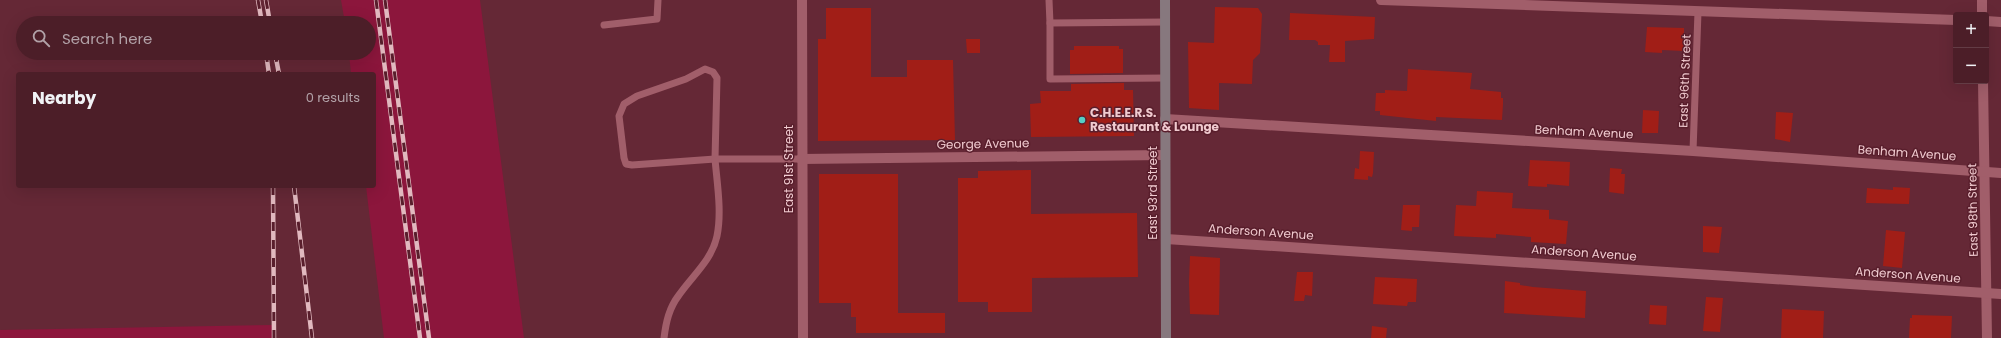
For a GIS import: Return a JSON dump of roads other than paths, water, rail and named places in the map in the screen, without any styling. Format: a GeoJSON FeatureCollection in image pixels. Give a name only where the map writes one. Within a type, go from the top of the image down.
{"type":"FeatureCollection","features":[{"type":"Feature","properties":{"kind":"main road","name":"East 93rd Street"},"geometry":{"type":"LineString","coordinates":[[1164,0],[1166,338]]}},
{"type":"Feature","properties":{"kind":"street","name":"East 91st Street"},"geometry":{"type":"LineString","coordinates":[[802,0],[801,159],[803,338]]}},
{"type":"Feature","properties":{"kind":"street"},"geometry":{"type":"LineString","coordinates":[[1381,0],[1953,20]]}},
{"type":"Feature","properties":{"kind":"street"},"geometry":{"type":"LineString","coordinates":[[1982,0],[1982,12]]}},
{"type":"Feature","properties":{"kind":"street"},"geometry":{"type":"LineString","coordinates":[[1989,21],[2001,22]]}},
{"type":"Feature","properties":{"kind":"street","name":"East 98th Street"},"geometry":{"type":"LineString","coordinates":[[1983,84],[1987,338]]}},
{"type":"Feature","properties":{"kind":"street","name":"Benham Avenue"},"geometry":{"type":"LineString","coordinates":[[1165,119],[1693,151],[2001,173]]}},
{"type":"Feature","properties":{"kind":"street","name":"George Avenue"},"geometry":{"type":"LineString","coordinates":[[801,159],[1165,155]]}},
{"type":"Feature","properties":{"kind":"street","name":"Anderson Avenue"},"geometry":{"type":"LineString","coordinates":[[1166,239],[2001,294]]}},
{"type":"Feature","properties":{"kind":"lane"},"geometry":{"type":"LineString","coordinates":[[604,25],[657,19],[658,0]]}},
{"type":"Feature","properties":{"kind":"lane"},"geometry":{"type":"LineString","coordinates":[[1049,0],[1050,79],[1165,78]]}},
{"type":"Feature","properties":{"kind":"lane","name":"East 96th Street"},"geometry":{"type":"LineString","coordinates":[[1693,151],[1698,12]]}},
{"type":"Feature","properties":{"kind":"lane"},"geometry":{"type":"LineString","coordinates":[[1050,23],[1165,22]]}},
{"type":"Feature","properties":{"kind":"lane"},"geometry":{"type":"LineString","coordinates":[[664,338],[668,313],[679,295],[700,270],[711,252],[717,236],[718,212],[715,159],[717,78],[713,72],[705,69],[686,79],[630,100],[620,109],[619,116],[626,164],[632,165],[715,159],[801,159]]}},
{"type":"Feature","properties":{"kind":"railway"},"geometry":{"type":"LineString","coordinates":[[258,0],[261,16]]}},
{"type":"Feature","properties":{"kind":"railway"},"geometry":{"type":"LineString","coordinates":[[266,0],[269,16]]}},
{"type":"Feature","properties":{"kind":"railway"},"geometry":{"type":"LineString","coordinates":[[376,0],[420,338]]}},
{"type":"Feature","properties":{"kind":"railway"},"geometry":{"type":"LineString","coordinates":[[385,0],[429,338]]}},
{"type":"Feature","properties":{"kind":"railway"},"geometry":{"type":"LineString","coordinates":[[267,60],[269,72]]}},
{"type":"Feature","properties":{"kind":"railway"},"geometry":{"type":"LineString","coordinates":[[276,60],[279,72]]}},
{"type":"Feature","properties":{"kind":"railway"},"geometry":{"type":"LineString","coordinates":[[273,188],[274,338]]}},
{"type":"Feature","properties":{"kind":"railway"},"geometry":{"type":"LineString","coordinates":[[294,188],[312,338]]}},
{"type":"Feature","properties":{"kind":"place","name":"C.H.E.E.R.S. Restaurant & Lounge"},"geometry":{"type":"Point","coordinates":[1082,120]}}]}
